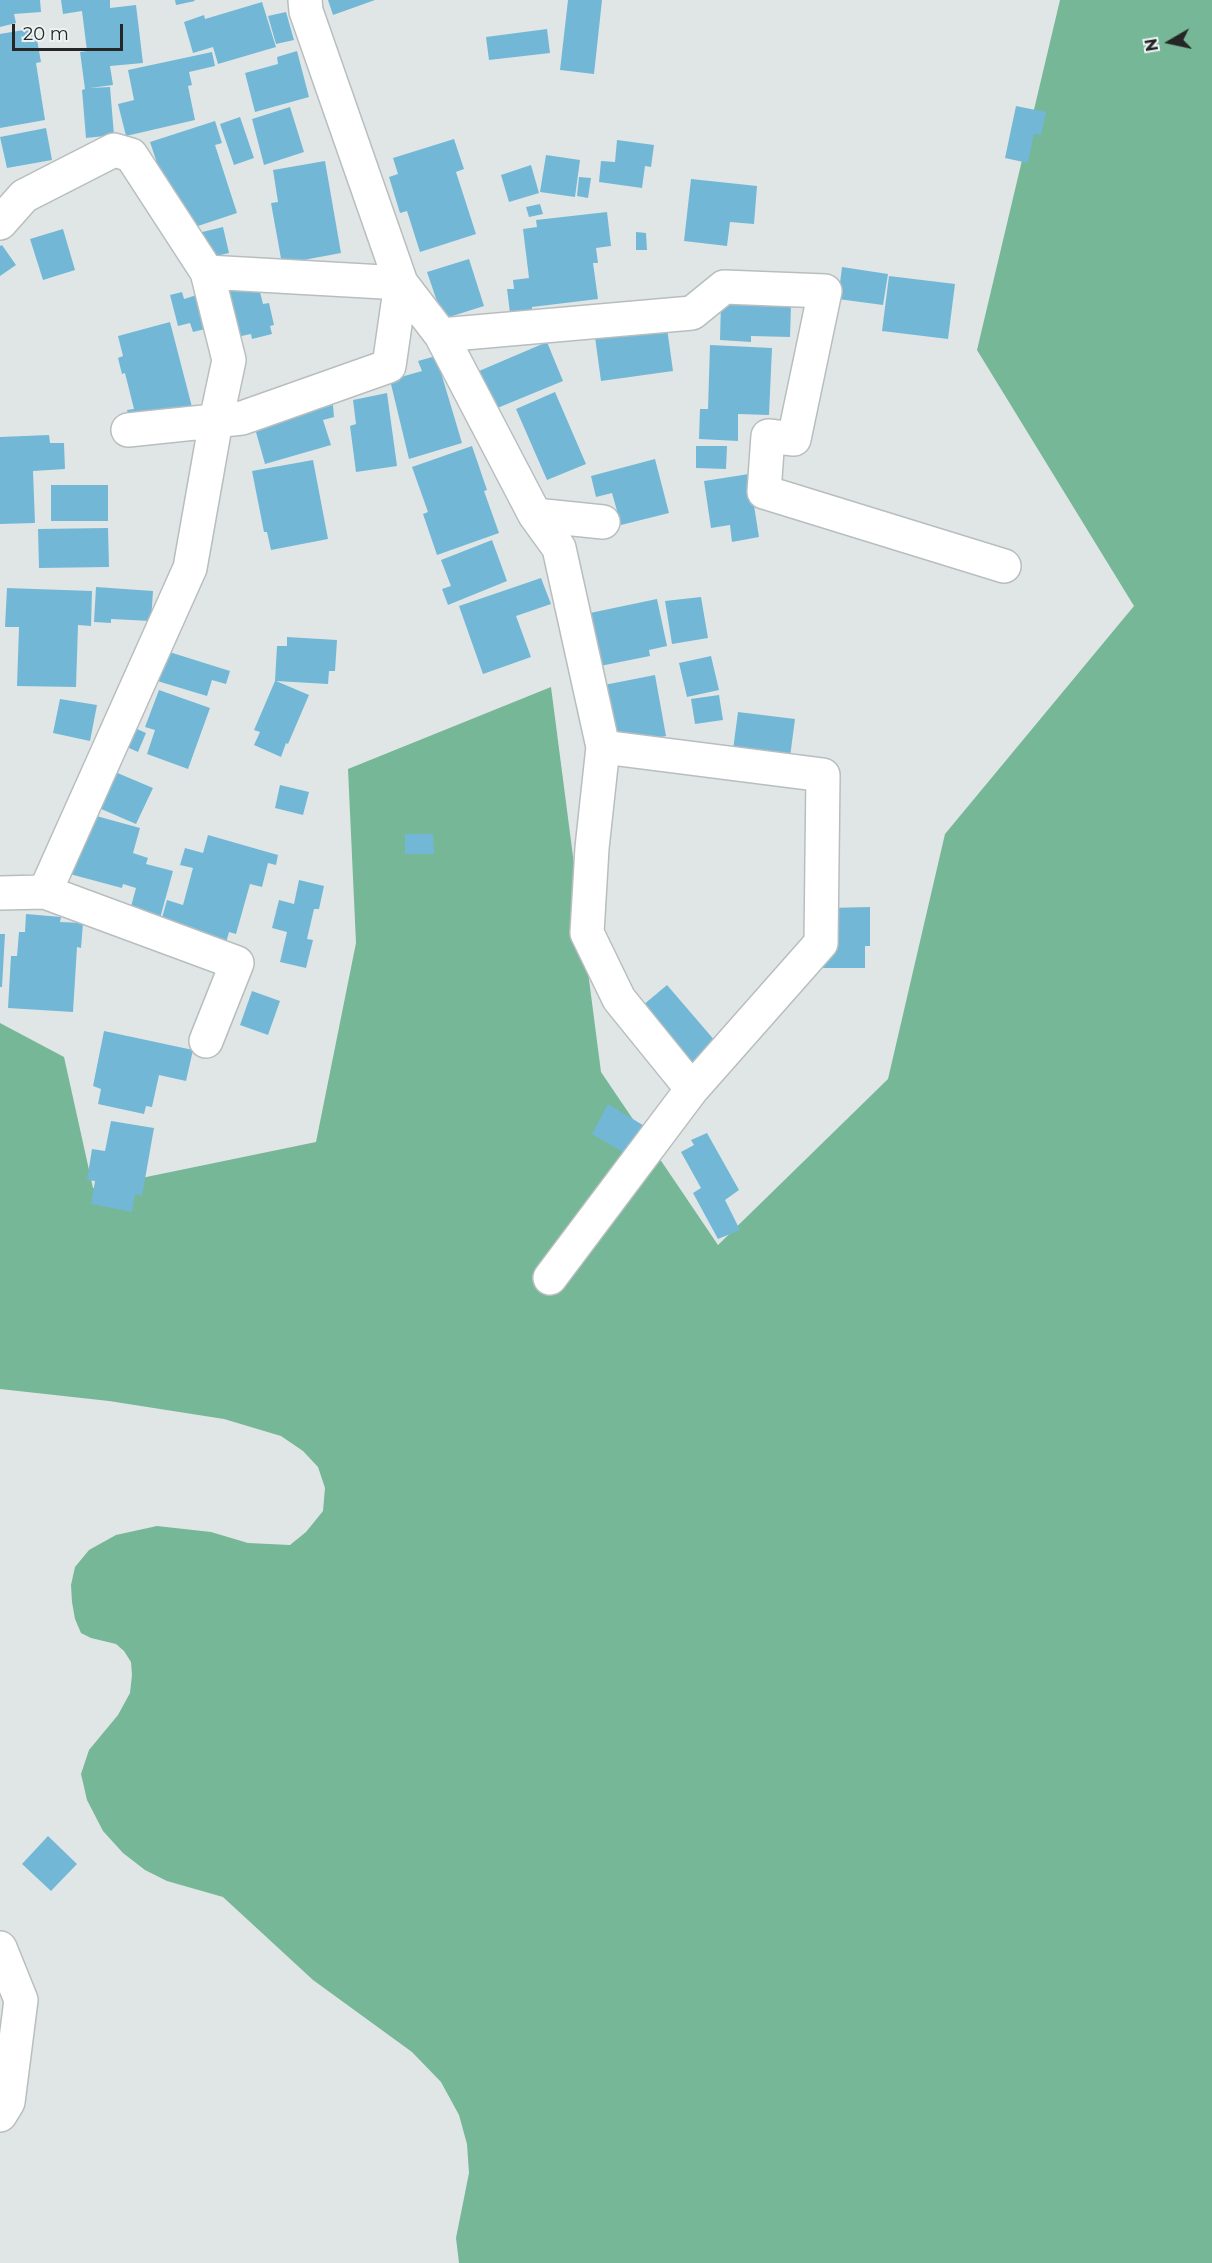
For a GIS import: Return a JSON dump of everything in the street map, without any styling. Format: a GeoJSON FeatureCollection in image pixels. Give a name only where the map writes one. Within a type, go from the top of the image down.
{"type":"FeatureCollection","features":[{"type":"Feature","properties":{"kind":"street"},"geometry":{"type":"LineString","coordinates":[[304,0],[401,283],[441,334],[535,515],[559,548],[603,747],[592,848],[587,933],[619,999],[693,1089]]}},
{"type":"Feature","properties":{"kind":"street"},"geometry":{"type":"LineString","coordinates":[[0,223],[24,196],[114,150],[131,155],[207,272],[229,360],[190,568],[45,892]]}},
{"type":"Feature","properties":{"kind":"street"},"geometry":{"type":"LineString","coordinates":[[207,272],[401,283]]}},
{"type":"Feature","properties":{"kind":"street"},"geometry":{"type":"LineString","coordinates":[[128,430],[242,417],[389,366],[401,283]]}},
{"type":"Feature","properties":{"kind":"street"},"geometry":{"type":"LineString","coordinates":[[441,334],[692,312],[724,287],[825,291],[794,440],[768,436],[764,492],[1004,566]]}},
{"type":"Feature","properties":{"kind":"street"},"geometry":{"type":"LineString","coordinates":[[535,515],[603,522]]}},
{"type":"Feature","properties":{"kind":"street"},"geometry":{"type":"LineString","coordinates":[[550,1278],[693,1089],[821,944],[823,775],[603,747]]}},
{"type":"Feature","properties":{"kind":"street"},"geometry":{"type":"LineString","coordinates":[[0,893],[45,892],[237,963],[206,1041]]}},
{"type":"Feature","properties":{"kind":"street"},"geometry":{"type":"LineString","coordinates":[[0,1948],[21,2000],[9,2028],[8,2102],[0,2115]]}},
{"type":"Feature","properties":{"kind":"green space"},"geometry":{"type":"Polygon","coordinates":[[[1060,0],[1212,0],[1212,2263],[459,2263],[456,2238],[469,2173],[467,2144],[459,2115],[441,2082],[412,2052],[313,1980],[223,1897],[167,1881],[145,1870],[123,1853],[103,1831],[87,1800],[81,1774],[89,1750],[118,1715],[130,1693],[132,1675],[131,1662],[116,1644],[81,1633],[75,1619],[72,1602],[71,1585],[75,1567],[89,1550],[116,1535],[157,1526],[211,1532],[248,1543],[290,1545],[306,1532],[323,1511],[325,1488],[318,1467],[303,1451],[281,1436],[224,1419],[109,1401],[0,1389],[0,1023],[64,1057],[93,1188],[316,1142],[356,943],[348,769],[551,687],[601,1072],[718,1245],[888,1079],[945,834],[1134,606],[977,350],[1060,0]]]}},
{"type":"Feature","properties":{"kind":"building"},"geometry":{"type":"Polygon","coordinates":[[[0,0],[40,0],[41,12],[14,14],[16,23],[0,27],[0,0]]]}},
{"type":"Feature","properties":{"kind":"building"},"geometry":{"type":"Polygon","coordinates":[[[61,0],[110,0],[110,8],[136,5],[143,63],[110,66],[113,85],[90,88],[110,87],[114,135],[86,138],[82,90],[85,89],[80,52],[87,51],[82,11],[63,14],[61,0]]]}},
{"type":"Feature","properties":{"kind":"building"},"geometry":{"type":"Polygon","coordinates":[[[175,0],[194,0],[195,1],[176,5],[175,0]]]}},
{"type":"Feature","properties":{"kind":"building"},"geometry":{"type":"Polygon","coordinates":[[[328,0],[375,0],[333,15],[328,0]]]}},
{"type":"Feature","properties":{"kind":"building"},"geometry":{"type":"Polygon","coordinates":[[[568,0],[602,0],[594,74],[560,70],[568,0]]]}},
{"type":"Feature","properties":{"kind":"building"},"geometry":{"type":"Polygon","coordinates":[[[262,2],[276,47],[218,64],[213,47],[193,53],[184,22],[204,15],[205,19],[262,2]]]}},
{"type":"Feature","properties":{"kind":"building"},"geometry":{"type":"Polygon","coordinates":[[[286,12],[294,40],[276,44],[268,16],[286,12]]]}},
{"type":"Feature","properties":{"kind":"building"},"geometry":{"type":"Polygon","coordinates":[[[35,28],[41,62],[36,63],[45,120],[0,128],[0,34],[35,28]]]}},
{"type":"Feature","properties":{"kind":"building"},"geometry":{"type":"Polygon","coordinates":[[[547,29],[550,53],[489,60],[486,37],[547,29]]]}},
{"type":"Feature","properties":{"kind":"building"},"geometry":{"type":"Polygon","coordinates":[[[297,51],[309,97],[255,112],[245,73],[278,64],[277,57],[297,51]]]}},
{"type":"Feature","properties":{"kind":"building"},"geometry":{"type":"Polygon","coordinates":[[[212,52],[215,66],[189,72],[192,85],[188,86],[195,120],[126,136],[118,104],[134,100],[128,70],[212,52]]]}},
{"type":"Feature","properties":{"kind":"building"},"geometry":{"type":"Polygon","coordinates":[[[1016,106],[1046,112],[1041,135],[1034,134],[1028,163],[1005,158],[1016,106]]]}},
{"type":"Feature","properties":{"kind":"building"},"geometry":{"type":"Polygon","coordinates":[[[290,107],[304,152],[264,165],[252,119],[290,107]]]}},
{"type":"Feature","properties":{"kind":"building"},"geometry":{"type":"Polygon","coordinates":[[[240,117],[254,158],[234,165],[220,124],[240,117]]]}},
{"type":"Feature","properties":{"kind":"building"},"geometry":{"type":"Polygon","coordinates":[[[215,121],[222,143],[215,145],[237,213],[186,230],[167,193],[150,142],[215,121]]]}},
{"type":"Feature","properties":{"kind":"building"},"geometry":{"type":"Polygon","coordinates":[[[46,128],[52,160],[7,168],[0,137],[46,128]]]}},
{"type":"Feature","properties":{"kind":"building"},"geometry":{"type":"Polygon","coordinates":[[[454,139],[464,169],[456,172],[476,234],[420,252],[407,211],[400,213],[389,177],[398,174],[393,158],[454,139]]]}},
{"type":"Feature","properties":{"kind":"building"},"geometry":{"type":"Polygon","coordinates":[[[617,140],[654,145],[651,167],[645,166],[642,188],[599,182],[601,161],[615,162],[617,140]]]}},
{"type":"Feature","properties":{"kind":"building"},"geometry":{"type":"Polygon","coordinates":[[[546,155],[580,160],[575,197],[540,192],[546,155]]]}},
{"type":"Feature","properties":{"kind":"building"},"geometry":{"type":"Polygon","coordinates":[[[325,161],[341,253],[282,264],[271,203],[278,202],[273,170],[325,161]]]}},
{"type":"Feature","properties":{"kind":"building"},"geometry":{"type":"Polygon","coordinates":[[[531,165],[539,193],[509,202],[501,175],[531,165]]]}},
{"type":"Feature","properties":{"kind":"building"},"geometry":{"type":"Polygon","coordinates":[[[579,177],[591,178],[588,198],[577,196],[579,177]]]}},
{"type":"Feature","properties":{"kind":"building"},"geometry":{"type":"Polygon","coordinates":[[[691,179],[757,186],[754,224],[730,222],[727,246],[684,241],[691,179]]]}},
{"type":"Feature","properties":{"kind":"building"},"geometry":{"type":"Polygon","coordinates":[[[540,204],[543,214],[529,217],[526,207],[540,204]]]}},
{"type":"Feature","properties":{"kind":"building"},"geometry":{"type":"Polygon","coordinates":[[[607,212],[611,246],[596,248],[598,263],[593,263],[598,299],[532,307],[532,310],[510,313],[507,289],[514,289],[513,280],[529,278],[523,229],[537,227],[536,220],[607,212]]]}},
{"type":"Feature","properties":{"kind":"building"},"geometry":{"type":"Polygon","coordinates":[[[223,227],[229,253],[204,259],[198,233],[223,227]]]}},
{"type":"Feature","properties":{"kind":"building"},"geometry":{"type":"Polygon","coordinates":[[[63,229],[75,270],[43,280],[30,239],[63,229]]]}},
{"type":"Feature","properties":{"kind":"building"},"geometry":{"type":"Polygon","coordinates":[[[636,232],[646,233],[647,250],[636,250],[636,232]]]}},
{"type":"Feature","properties":{"kind":"building"},"geometry":{"type":"Polygon","coordinates":[[[2,245],[16,265],[0,276],[0,246],[2,245]]]}},
{"type":"Feature","properties":{"kind":"building"},"geometry":{"type":"Polygon","coordinates":[[[469,259],[484,306],[443,319],[427,272],[469,259]]]}},
{"type":"Feature","properties":{"kind":"building"},"geometry":{"type":"Polygon","coordinates":[[[842,267],[888,274],[883,305],[838,299],[842,267]]]}},
{"type":"Feature","properties":{"kind":"building"},"geometry":{"type":"Polygon","coordinates":[[[889,276],[955,284],[948,339],[882,331],[889,276]]]}},
{"type":"Feature","properties":{"kind":"building"},"geometry":{"type":"Polygon","coordinates":[[[258,284],[263,304],[269,303],[274,325],[270,326],[272,334],[252,339],[251,334],[232,338],[221,293],[258,284]]]}},
{"type":"Feature","properties":{"kind":"building"},"geometry":{"type":"Polygon","coordinates":[[[182,292],[184,299],[200,294],[209,328],[193,332],[190,323],[178,326],[170,295],[182,292]]]}},
{"type":"Feature","properties":{"kind":"building"},"geometry":{"type":"Polygon","coordinates":[[[721,302],[791,305],[790,337],[751,336],[751,342],[720,340],[721,302]]]}},
{"type":"Feature","properties":{"kind":"building"},"geometry":{"type":"Polygon","coordinates":[[[170,322],[192,407],[130,423],[127,410],[134,409],[125,373],[122,374],[118,358],[123,356],[118,336],[170,322]]]}},
{"type":"Feature","properties":{"kind":"building"},"geometry":{"type":"Polygon","coordinates":[[[667,328],[673,371],[601,381],[595,337],[667,328]]]}},
{"type":"Feature","properties":{"kind":"building"},"geometry":{"type":"Polygon","coordinates":[[[547,342],[563,381],[495,409],[479,371],[547,342]]]}},
{"type":"Feature","properties":{"kind":"building"},"geometry":{"type":"Polygon","coordinates":[[[710,345],[772,348],[769,415],[738,414],[738,441],[699,439],[700,409],[708,409],[710,345]]]}},
{"type":"Feature","properties":{"kind":"building"},"geometry":{"type":"Polygon","coordinates":[[[436,356],[462,443],[409,459],[390,380],[422,371],[418,361],[436,356]]]}},
{"type":"Feature","properties":{"kind":"building"},"geometry":{"type":"Polygon","coordinates":[[[555,392],[586,464],[547,480],[516,409],[555,392]]]}},
{"type":"Feature","properties":{"kind":"building"},"geometry":{"type":"Polygon","coordinates":[[[387,393],[397,466],[356,472],[350,426],[356,424],[353,400],[387,393]]]}},
{"type":"Feature","properties":{"kind":"building"},"geometry":{"type":"Polygon","coordinates":[[[333,405],[334,417],[323,420],[331,445],[265,464],[254,425],[333,405]]]}},
{"type":"Feature","properties":{"kind":"building"},"geometry":{"type":"Polygon","coordinates":[[[49,435],[50,443],[64,443],[65,469],[33,471],[35,523],[0,524],[0,437],[49,435]]]}},
{"type":"Feature","properties":{"kind":"building"},"geometry":{"type":"Polygon","coordinates":[[[472,446],[487,490],[484,491],[499,533],[437,555],[423,514],[428,512],[412,467],[472,446]]]}},
{"type":"Feature","properties":{"kind":"building"},"geometry":{"type":"Polygon","coordinates":[[[696,446],[727,446],[726,469],[696,468],[696,446]]]}},
{"type":"Feature","properties":{"kind":"building"},"geometry":{"type":"Polygon","coordinates":[[[655,459],[669,513],[621,525],[612,493],[596,497],[591,476],[655,459]]]}},
{"type":"Feature","properties":{"kind":"building"},"geometry":{"type":"Polygon","coordinates":[[[313,460],[328,539],[271,550],[267,532],[264,532],[252,471],[313,460]]]}},
{"type":"Feature","properties":{"kind":"building"},"geometry":{"type":"Polygon","coordinates":[[[749,474],[759,537],[732,542],[730,525],[711,528],[704,481],[749,474]]]}},
{"type":"Feature","properties":{"kind":"building"},"geometry":{"type":"Polygon","coordinates":[[[51,485],[108,485],[108,521],[51,521],[51,485]]]}},
{"type":"Feature","properties":{"kind":"building"},"geometry":{"type":"Polygon","coordinates":[[[108,528],[109,567],[39,568],[38,529],[108,528]]]}},
{"type":"Feature","properties":{"kind":"building"},"geometry":{"type":"Polygon","coordinates":[[[492,540],[507,581],[448,605],[442,589],[451,586],[441,560],[492,540]]]}},
{"type":"Feature","properties":{"kind":"building"},"geometry":{"type":"Polygon","coordinates":[[[541,578],[551,604],[516,616],[531,657],[483,674],[459,606],[541,578]]]}},
{"type":"Feature","properties":{"kind":"building"},"geometry":{"type":"Polygon","coordinates":[[[96,587],[153,591],[151,621],[111,619],[111,623],[94,622],[96,587]]]}},
{"type":"Feature","properties":{"kind":"building"},"geometry":{"type":"Polygon","coordinates":[[[7,588],[92,591],[91,626],[78,625],[76,687],[17,686],[19,627],[5,627],[7,588]]]}},
{"type":"Feature","properties":{"kind":"building"},"geometry":{"type":"Polygon","coordinates":[[[701,597],[708,638],[672,644],[665,601],[701,597]]]}},
{"type":"Feature","properties":{"kind":"building"},"geometry":{"type":"Polygon","coordinates":[[[657,599],[667,646],[649,650],[650,656],[600,666],[590,613],[657,599]]]}},
{"type":"Feature","properties":{"kind":"building"},"geometry":{"type":"Polygon","coordinates":[[[287,637],[337,640],[335,671],[329,671],[328,684],[276,681],[309,695],[281,757],[254,745],[260,732],[254,730],[275,681],[277,646],[287,646],[287,637]]]}},
{"type":"Feature","properties":{"kind":"building"},"geometry":{"type":"Polygon","coordinates":[[[163,650],[230,671],[226,684],[212,680],[207,696],[154,680],[163,650]]]}},
{"type":"Feature","properties":{"kind":"building"},"geometry":{"type":"Polygon","coordinates":[[[711,656],[719,690],[687,697],[679,663],[711,656]]]}},
{"type":"Feature","properties":{"kind":"building"},"geometry":{"type":"Polygon","coordinates":[[[655,675],[666,736],[635,742],[634,734],[614,737],[604,685],[655,675]]]}},
{"type":"Feature","properties":{"kind":"building"},"geometry":{"type":"Polygon","coordinates":[[[159,690],[210,708],[188,769],[147,754],[155,730],[145,727],[159,690]]]}},
{"type":"Feature","properties":{"kind":"building"},"geometry":{"type":"Polygon","coordinates":[[[719,695],[723,720],[695,724],[691,699],[719,695]]]}},
{"type":"Feature","properties":{"kind":"building"},"geometry":{"type":"Polygon","coordinates":[[[60,699],[97,705],[90,741],[53,733],[60,699]]]}},
{"type":"Feature","properties":{"kind":"building"},"geometry":{"type":"Polygon","coordinates":[[[738,712],[795,719],[790,757],[733,750],[738,712]]]}},
{"type":"Feature","properties":{"kind":"building"},"geometry":{"type":"Polygon","coordinates":[[[126,724],[146,733],[138,752],[118,743],[126,724]]]}},
{"type":"Feature","properties":{"kind":"building"},"geometry":{"type":"Polygon","coordinates":[[[108,769],[153,788],[136,824],[92,805],[108,769]]]}},
{"type":"Feature","properties":{"kind":"building"},"geometry":{"type":"Polygon","coordinates":[[[280,785],[309,792],[303,815],[275,808],[280,785]]]}},
{"type":"Feature","properties":{"kind":"building"},"geometry":{"type":"Polygon","coordinates":[[[82,812],[140,828],[133,853],[148,858],[146,864],[173,871],[159,922],[129,914],[136,888],[123,884],[122,888],[66,873],[82,812]]]}},
{"type":"Feature","properties":{"kind":"building"},"geometry":{"type":"Polygon","coordinates":[[[405,834],[433,834],[434,854],[405,854],[405,834]]]}},
{"type":"Feature","properties":{"kind":"building"},"geometry":{"type":"Polygon","coordinates":[[[208,835],[278,855],[276,865],[268,863],[262,887],[250,884],[236,934],[229,932],[226,943],[160,925],[167,900],[183,905],[193,868],[180,865],[185,848],[203,853],[208,835]]]}},
{"type":"Feature","properties":{"kind":"building"},"geometry":{"type":"Polygon","coordinates":[[[299,880],[324,886],[319,909],[314,909],[307,939],[313,940],[306,968],[280,962],[287,932],[272,928],[279,900],[294,904],[299,880]]]}},
{"type":"Feature","properties":{"kind":"building"},"geometry":{"type":"Polygon","coordinates":[[[870,907],[870,946],[865,946],[865,968],[821,968],[820,947],[829,908],[870,907]]]}},
{"type":"Feature","properties":{"kind":"building"},"geometry":{"type":"Polygon","coordinates":[[[26,914],[61,917],[60,922],[83,923],[81,948],[77,947],[73,1012],[8,1008],[11,956],[17,956],[19,932],[25,932],[26,914]]]}},
{"type":"Feature","properties":{"kind":"building"},"geometry":{"type":"Polygon","coordinates":[[[0,934],[5,934],[2,987],[0,987],[0,934]]]}},
{"type":"Feature","properties":{"kind":"building"},"geometry":{"type":"Polygon","coordinates":[[[667,985],[716,1042],[692,1064],[642,1006],[667,985]]]}},
{"type":"Feature","properties":{"kind":"building"},"geometry":{"type":"Polygon","coordinates":[[[252,991],[280,1001],[268,1035],[240,1025],[252,991]]]}},
{"type":"Feature","properties":{"kind":"building"},"geometry":{"type":"Polygon","coordinates":[[[104,1031],[193,1050],[186,1081],[159,1075],[152,1107],[146,1106],[144,1114],[98,1104],[101,1089],[93,1086],[104,1031]]]}},
{"type":"Feature","properties":{"kind":"building"},"geometry":{"type":"Polygon","coordinates":[[[608,1104],[651,1130],[633,1158],[592,1134],[608,1104]]]}},
{"type":"Feature","properties":{"kind":"building"},"geometry":{"type":"Polygon","coordinates":[[[111,1121],[154,1128],[142,1196],[135,1194],[132,1212],[91,1204],[95,1181],[87,1180],[92,1149],[105,1151],[111,1121]]]}},
{"type":"Feature","properties":{"kind":"building"},"geometry":{"type":"Polygon","coordinates":[[[707,1133],[739,1190],[725,1200],[740,1230],[718,1239],[693,1193],[701,1188],[681,1152],[694,1145],[691,1140],[707,1133]]]}},
{"type":"Feature","properties":{"kind":"building"},"geometry":{"type":"Polygon","coordinates":[[[48,1836],[77,1864],[51,1891],[22,1864],[48,1836]]]}}]}
